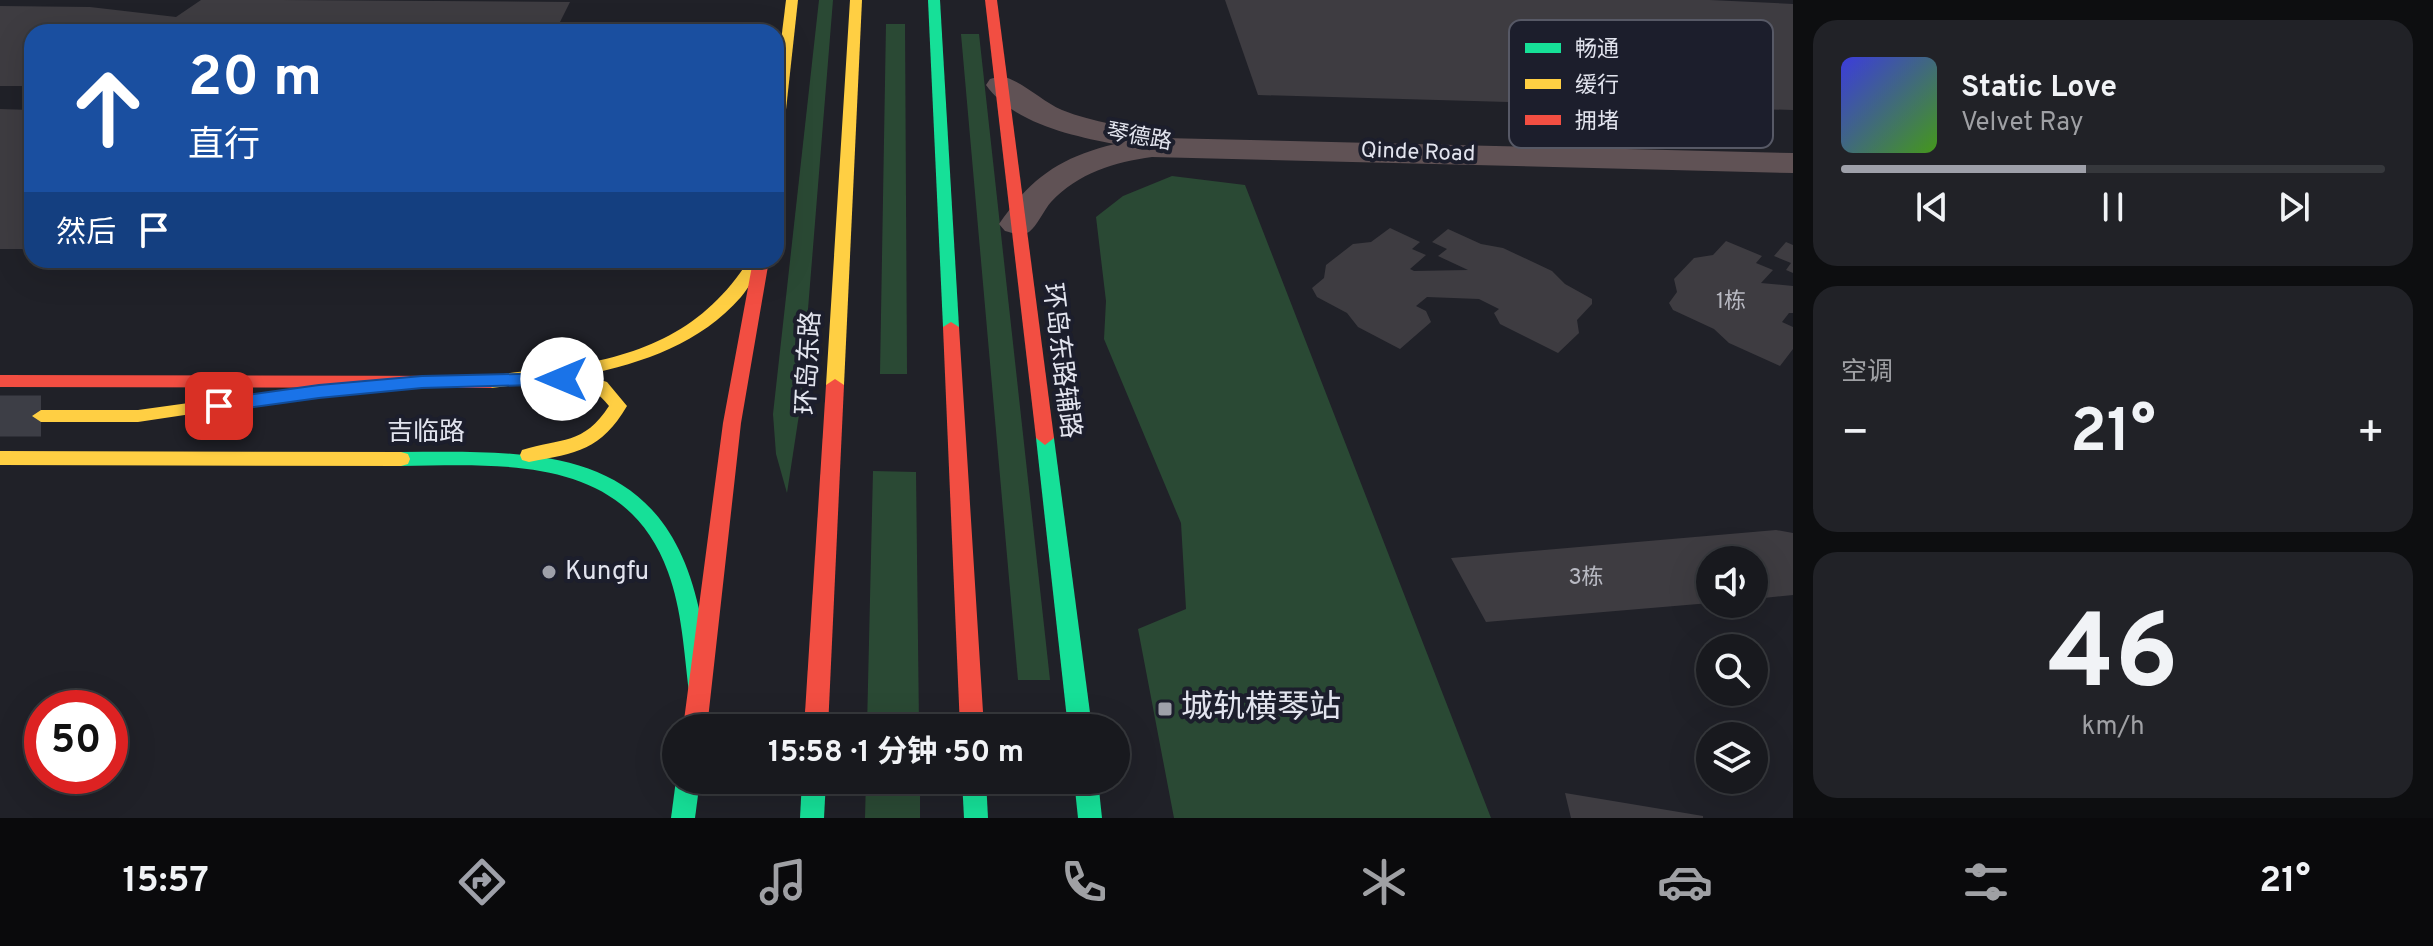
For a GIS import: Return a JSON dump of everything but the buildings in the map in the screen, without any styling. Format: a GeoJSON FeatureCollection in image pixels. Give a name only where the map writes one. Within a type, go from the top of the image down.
{"type":"FeatureCollection","features":[{"type":"Feature","properties":{"kind":"main road"},"geometry":{"type":"LineString","coordinates":[[784,68],[792,0]]}},
{"type":"Feature","properties":{"kind":"main road","name":"环岛东路"},"geometry":{"type":"LineString","coordinates":[[817,714],[856,0]]}},
{"type":"Feature","properties":{"kind":"main road","name":"环岛东路辅路"},"geometry":{"type":"LineString","coordinates":[[991,0],[1078,714]]}},
{"type":"Feature","properties":{"kind":"main road"},"geometry":{"type":"LineString","coordinates":[[938,4],[971,714]]}},
{"type":"Feature","properties":{"kind":"main road","name":"吉临路"},"geometry":{"type":"LineString","coordinates":[[0,381],[422,382],[533,379],[621,362],[671,341],[705,322],[741,290],[754,268]]}},
{"type":"Feature","properties":{"kind":"main road"},"geometry":{"type":"LineString","coordinates":[[697,714],[732,423],[758,268]]}},
{"type":"Feature","properties":{"kind":"main road"},"geometry":{"type":"LineString","coordinates":[[503,459],[582,444],[604,431],[618,406],[610,389],[591,380],[533,379]]}},
{"type":"Feature","properties":{"kind":"main road"},"geometry":{"type":"LineString","coordinates":[[41,416],[138,416],[422,382]]}},
{"type":"Feature","properties":{"kind":"main road","name":"吉临路"},"geometry":{"type":"LineString","coordinates":[[0,458],[503,459],[562,467],[599,477],[638,501],[664,536],[682,574],[700,692]]}},
{"type":"Feature","properties":{"kind":"main road"},"geometry":{"type":"LineString","coordinates":[[683,818],[686,794]]}},
{"type":"Feature","properties":{"kind":"main road"},"geometry":{"type":"LineString","coordinates":[[812,818],[813,794]]}},
{"type":"Feature","properties":{"kind":"main road"},"geometry":{"type":"LineString","coordinates":[[975,794],[976,818]]}},
{"type":"Feature","properties":{"kind":"main road"},"geometry":{"type":"LineString","coordinates":[[1087,794],[1090,818]]}},
{"type":"Feature","properties":{"kind":"street","name":"琴德路"},"geometry":{"type":"LineString","coordinates":[[1001,85],[1019,101],[1042,114],[1072,124],[1187,146]]}},
{"type":"Feature","properties":{"kind":"street","name":"琴德路"},"geometry":{"type":"LineString","coordinates":[[1017,224],[1029,202],[1044,187],[1077,167],[1117,151],[1187,146]]}},
{"type":"Feature","properties":{"kind":"street","name":"Qinde Road"},"geometry":{"type":"LineString","coordinates":[[1187,146],[1793,163]]}},
{"type":"Feature","properties":{"kind":"green space"},"geometry":{"type":"Polygon","coordinates":[[[819,0],[833,0],[800,408],[787,493],[776,454],[773,414],[819,0]]]}},
{"type":"Feature","properties":{"kind":"green space"},"geometry":{"type":"Polygon","coordinates":[[[886,24],[905,24],[907,374],[880,374],[886,24]]]}},
{"type":"Feature","properties":{"kind":"green space"},"geometry":{"type":"Polygon","coordinates":[[[961,34],[979,34],[1050,680],[1018,680],[961,34]]]}},
{"type":"Feature","properties":{"kind":"green space"},"geometry":{"type":"Polygon","coordinates":[[[1172,176],[1245,185],[1491,818],[1174,818],[1138,629],[1186,609],[1181,523],[1104,339],[1106,301],[1096,217],[1123,196],[1172,176]]]}},
{"type":"Feature","properties":{"kind":"green space"},"geometry":{"type":"Polygon","coordinates":[[[873,471],[916,472],[919,714],[867,714],[873,471]]]}},
{"type":"Feature","properties":{"kind":"green space"},"geometry":{"type":"Polygon","coordinates":[[[866,794],[920,794],[920,818],[865,818],[866,794]]]}},
{"type":"Feature","properties":{"kind":"tunnel"},"geometry":{"type":"LineString","coordinates":[[0,416],[41,416]]}},
{"type":"Feature","properties":{"kind":"traffic: fast"},"geometry":{"type":"LineString","coordinates":[[934,0],[951,327]]}},
{"type":"Feature","properties":{"kind":"traffic: fast"},"geometry":{"type":"LineString","coordinates":[[1045,438],[1078,714]]}},
{"type":"Feature","properties":{"kind":"traffic: fast"},"geometry":{"type":"LineString","coordinates":[[401,459],[525,461],[565,468],[601,481],[633,501],[659,530],[678,571],[689,616],[700,692]]}},
{"type":"Feature","properties":{"kind":"traffic: fast"},"geometry":{"type":"LineString","coordinates":[[683,818],[686,794]]}},
{"type":"Feature","properties":{"kind":"traffic: fast"},"geometry":{"type":"LineString","coordinates":[[812,818],[813,794]]}},
{"type":"Feature","properties":{"kind":"traffic: fast"},"geometry":{"type":"LineString","coordinates":[[975,794],[976,818]]}},
{"type":"Feature","properties":{"kind":"traffic: fast"},"geometry":{"type":"LineString","coordinates":[[1087,794],[1090,818]]}},
{"type":"Feature","properties":{"kind":"traffic: slow"},"geometry":{"type":"LineString","coordinates":[[784,68],[792,0]]}},
{"type":"Feature","properties":{"kind":"traffic: slow"},"geometry":{"type":"LineString","coordinates":[[835,385],[856,0]]}},
{"type":"Feature","properties":{"kind":"traffic: slow"},"geometry":{"type":"LineString","coordinates":[[491,382],[605,365],[678,339],[709,318],[736,292],[752,268]]}},
{"type":"Feature","properties":{"kind":"traffic: slow"},"geometry":{"type":"LineString","coordinates":[[529,455],[571,447],[591,438],[618,406],[601,387],[578,380],[560,379]]}},
{"type":"Feature","properties":{"kind":"traffic: slow"},"geometry":{"type":"LineString","coordinates":[[41,416],[138,416],[232,403]]}},
{"type":"Feature","properties":{"kind":"traffic: slow"},"geometry":{"type":"LineString","coordinates":[[0,458],[401,459]]}},
{"type":"Feature","properties":{"kind":"traffic: jam"},"geometry":{"type":"LineString","coordinates":[[991,0],[1045,438]]}},
{"type":"Feature","properties":{"kind":"traffic: jam"},"geometry":{"type":"LineString","coordinates":[[697,714],[732,423],[760,268]]}},
{"type":"Feature","properties":{"kind":"traffic: jam"},"geometry":{"type":"LineString","coordinates":[[951,327],[971,714]]}},
{"type":"Feature","properties":{"kind":"traffic: jam"},"geometry":{"type":"LineString","coordinates":[[0,381],[491,382]]}},
{"type":"Feature","properties":{"kind":"traffic: jam"},"geometry":{"type":"LineString","coordinates":[[817,714],[835,385]]}},
{"type":"Feature","properties":{"kind":"place","name":"Kungfu"},"geometry":{"type":"Point","coordinates":[549,572]}},
{"type":"Feature","properties":{"kind":"place","name":"城轨横琴站"},"geometry":{"type":"Point","coordinates":[1165,709]}},
{"type":"Feature","properties":{"kind":"route"},"geometry":{"type":"LineString","coordinates":[[219,406],[422,382],[562,379]]}}]}
